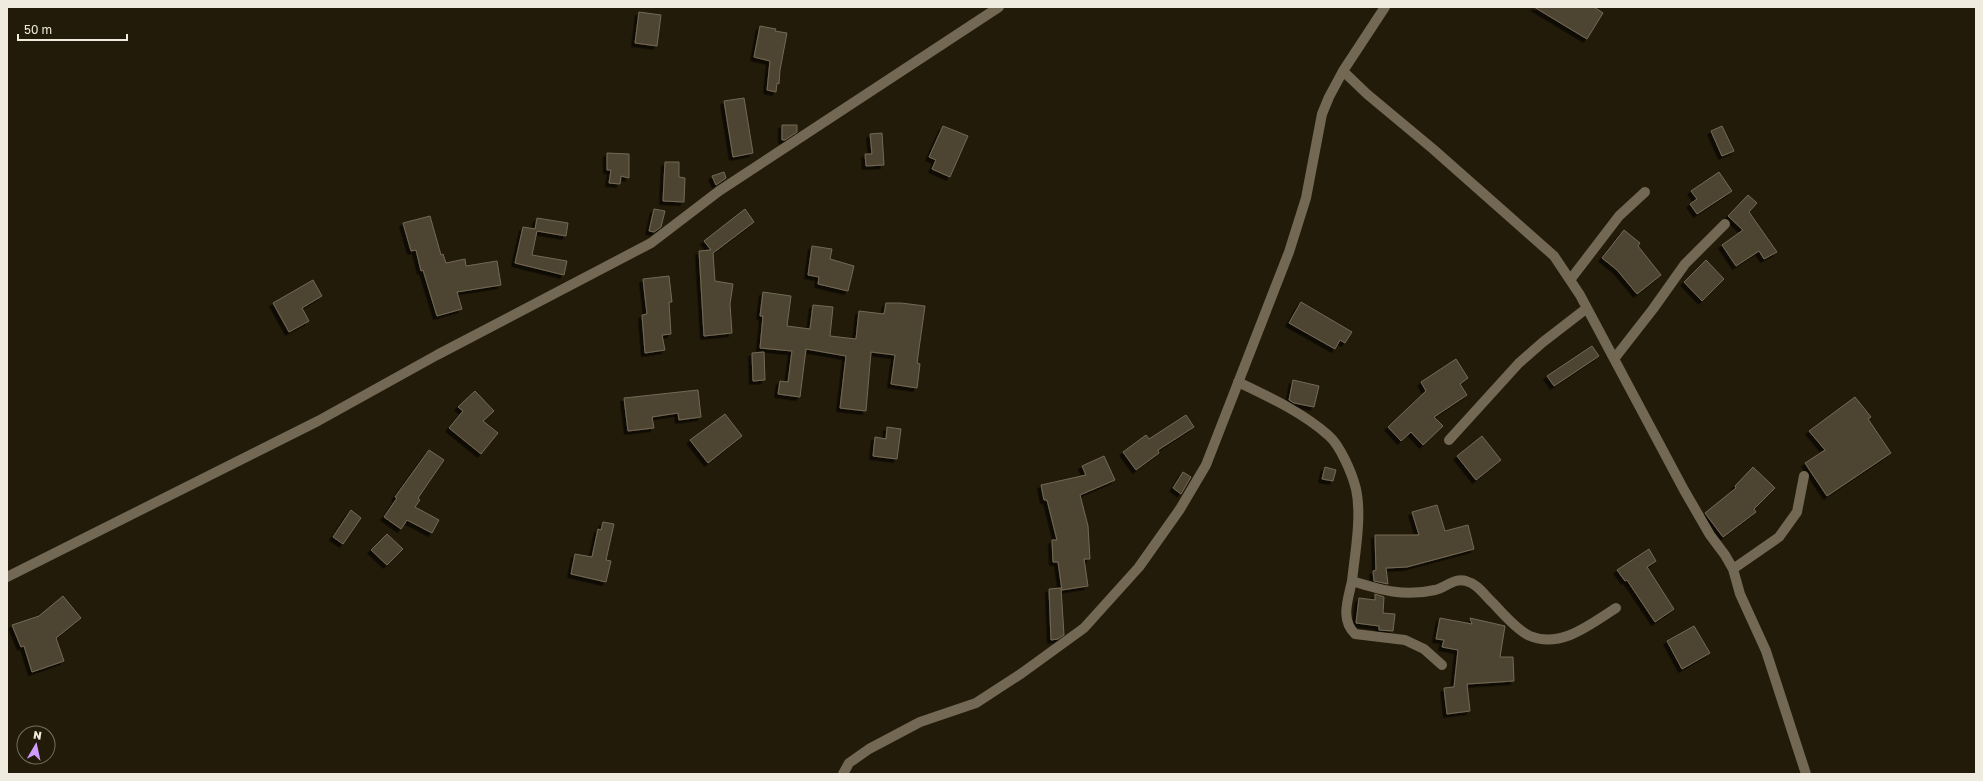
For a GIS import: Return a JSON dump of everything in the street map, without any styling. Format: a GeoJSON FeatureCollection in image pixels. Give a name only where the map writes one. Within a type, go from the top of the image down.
{"type":"FeatureCollection","features":[{"type":"Feature","properties":{"kind":"street"},"geometry":{"type":"LineString","coordinates":[[7,576],[318,422],[437,355],[651,243],[719,191],[999,7]]}},
{"type":"Feature","properties":{"kind":"street"},"geometry":{"type":"LineString","coordinates":[[843,774],[850,762],[869,749],[920,722],[976,703],[1022,673],[1084,628],[1139,567],[1180,509],[1206,465],[1289,252],[1306,198],[1322,114],[1343,71],[1385,7]]}},
{"type":"Feature","properties":{"kind":"street"},"geometry":{"type":"LineString","coordinates":[[1343,71],[1367,94],[1518,222],[1554,256],[1570,280],[1587,308],[1684,490],[1710,535],[1726,555],[1733,569],[1740,594],[1766,651],[1806,774]]}},
{"type":"Feature","properties":{"kind":"street"},"geometry":{"type":"LineString","coordinates":[[1570,280],[1619,216],[1645,192]]}},
{"type":"Feature","properties":{"kind":"street"},"geometry":{"type":"LineString","coordinates":[[1614,359],[1653,309],[1685,264],[1725,224]]}},
{"type":"Feature","properties":{"kind":"street"},"geometry":{"type":"LineString","coordinates":[[1449,440],[1519,363],[1543,342],[1587,308]]}},
{"type":"Feature","properties":{"kind":"street"},"geometry":{"type":"LineString","coordinates":[[1238,382],[1287,406],[1329,435],[1342,453],[1356,489],[1358,525],[1352,581],[1346,611],[1348,627],[1355,634],[1405,640],[1424,648],[1442,665]]}},
{"type":"Feature","properties":{"kind":"street"},"geometry":{"type":"LineString","coordinates":[[1733,569],[1780,537],[1797,512],[1804,476]]}},
{"type":"Feature","properties":{"kind":"street"},"geometry":{"type":"LineString","coordinates":[[1352,581],[1386,592],[1408,594],[1437,590],[1452,582],[1465,580],[1479,588],[1513,623],[1530,636],[1555,640],[1574,634],[1616,608]]}},
{"type":"Feature","properties":{"kind":"building"},"geometry":{"type":"Polygon","coordinates":[[[1534,7],[1594,7],[1603,13],[1587,39],[1534,7]]]}},
{"type":"Feature","properties":{"kind":"building"},"geometry":{"type":"Polygon","coordinates":[[[639,12],[661,15],[657,46],[635,43],[639,12]]]}},
{"type":"Feature","properties":{"kind":"building"},"geometry":{"type":"Polygon","coordinates":[[[760,26],[787,33],[779,84],[777,83],[776,92],[767,90],[770,61],[754,57],[760,26]]]}},
{"type":"Feature","properties":{"kind":"building"},"geometry":{"type":"Polygon","coordinates":[[[744,98],[753,153],[733,157],[724,101],[744,98]]]}},
{"type":"Feature","properties":{"kind":"building"},"geometry":{"type":"Polygon","coordinates":[[[782,125],[797,125],[797,132],[785,140],[782,140],[782,125]]]}},
{"type":"Feature","properties":{"kind":"building"},"geometry":{"type":"Polygon","coordinates":[[[943,126],[968,136],[950,177],[932,169],[936,160],[929,157],[943,126]]]}},
{"type":"Feature","properties":{"kind":"building"},"geometry":{"type":"Polygon","coordinates":[[[1722,126],[1734,151],[1722,156],[1711,131],[1722,126]]]}},
{"type":"Feature","properties":{"kind":"building"},"geometry":{"type":"Polygon","coordinates":[[[882,133],[884,165],[866,166],[865,154],[872,154],[870,134],[882,133]]]}},
{"type":"Feature","properties":{"kind":"building"},"geometry":{"type":"Polygon","coordinates":[[[607,153],[629,154],[629,178],[621,176],[620,184],[609,183],[611,170],[607,170],[607,153]]]}},
{"type":"Feature","properties":{"kind":"building"},"geometry":{"type":"Polygon","coordinates":[[[665,162],[679,162],[679,177],[685,178],[684,202],[663,201],[665,162]]]}},
{"type":"Feature","properties":{"kind":"building"},"geometry":{"type":"Polygon","coordinates":[[[724,172],[726,178],[716,185],[712,176],[724,172]]]}},
{"type":"Feature","properties":{"kind":"building"},"geometry":{"type":"Polygon","coordinates":[[[1719,172],[1732,191],[1697,214],[1690,204],[1697,199],[1691,191],[1719,172]]]}},
{"type":"Feature","properties":{"kind":"building"},"geometry":{"type":"Polygon","coordinates":[[[1748,195],[1757,203],[1749,212],[1777,252],[1764,259],[1759,251],[1736,266],[1722,245],[1743,230],[1728,216],[1748,195]]]}},
{"type":"Feature","properties":{"kind":"building"},"geometry":{"type":"Polygon","coordinates":[[[654,209],[665,211],[661,227],[654,232],[649,231],[654,209]]]}},
{"type":"Feature","properties":{"kind":"building"},"geometry":{"type":"Polygon","coordinates":[[[745,209],[754,222],[713,253],[715,281],[733,284],[730,304],[732,333],[704,336],[699,251],[711,250],[704,241],[745,209]]]}},
{"type":"Feature","properties":{"kind":"building"},"geometry":{"type":"Polygon","coordinates":[[[430,216],[441,255],[443,254],[446,263],[465,259],[466,266],[497,261],[501,285],[457,292],[462,309],[437,316],[423,270],[421,271],[416,250],[411,251],[403,223],[430,216]]]}},
{"type":"Feature","properties":{"kind":"building"},"geometry":{"type":"Polygon","coordinates":[[[537,218],[568,223],[566,236],[537,231],[532,255],[567,261],[564,275],[515,263],[523,227],[535,229],[537,218]]]}},
{"type":"Feature","properties":{"kind":"building"},"geometry":{"type":"Polygon","coordinates":[[[1624,230],[1640,243],[1638,246],[1661,275],[1637,294],[1617,270],[1602,258],[1624,230]]]}},
{"type":"Feature","properties":{"kind":"building"},"geometry":{"type":"Polygon","coordinates":[[[812,246],[832,249],[830,259],[854,266],[848,291],[818,284],[819,277],[808,275],[812,246]]]}},
{"type":"Feature","properties":{"kind":"building"},"geometry":{"type":"Polygon","coordinates":[[[1706,260],[1724,279],[1702,301],[1684,282],[1706,260]]]}},
{"type":"Feature","properties":{"kind":"building"},"geometry":{"type":"Polygon","coordinates":[[[669,276],[672,302],[669,302],[671,334],[662,335],[665,350],[645,353],[642,315],[647,314],[643,279],[669,276]]]}},
{"type":"Feature","properties":{"kind":"building"},"geometry":{"type":"Polygon","coordinates":[[[313,280],[322,296],[302,308],[309,321],[289,332],[273,303],[313,280]]]}},
{"type":"Feature","properties":{"kind":"building"},"geometry":{"type":"Polygon","coordinates":[[[763,292],[791,296],[787,326],[810,329],[813,305],[833,307],[830,336],[856,339],[859,311],[884,314],[886,303],[925,306],[917,363],[920,364],[917,388],[891,384],[895,355],[871,352],[866,411],[840,408],[846,356],[806,349],[800,397],[778,394],[780,381],[788,382],[792,351],[760,348],[763,316],[760,316],[763,292]]]}},
{"type":"Feature","properties":{"kind":"building"},"geometry":{"type":"Polygon","coordinates":[[[1301,302],[1352,332],[1345,343],[1340,340],[1335,349],[1289,323],[1301,302]]]}},
{"type":"Feature","properties":{"kind":"building"},"geometry":{"type":"Polygon","coordinates":[[[1592,346],[1599,356],[1554,386],[1547,376],[1592,346]]]}},
{"type":"Feature","properties":{"kind":"building"},"geometry":{"type":"Polygon","coordinates":[[[764,352],[765,380],[753,381],[752,353],[764,352]]]}},
{"type":"Feature","properties":{"kind":"building"},"geometry":{"type":"Polygon","coordinates":[[[1456,359],[1468,378],[1460,384],[1467,395],[1434,417],[1443,426],[1423,445],[1411,432],[1401,441],[1388,427],[1426,391],[1421,382],[1456,359]]]}},
{"type":"Feature","properties":{"kind":"building"},"geometry":{"type":"Polygon","coordinates":[[[1293,380],[1319,386],[1314,407],[1294,403],[1289,400],[1293,380]]]}},
{"type":"Feature","properties":{"kind":"building"},"geometry":{"type":"Polygon","coordinates":[[[698,390],[701,417],[679,420],[678,413],[652,417],[654,428],[628,431],[624,398],[698,390]]]}},
{"type":"Feature","properties":{"kind":"building"},"geometry":{"type":"Polygon","coordinates":[[[475,391],[494,411],[483,421],[498,433],[481,454],[449,428],[463,411],[458,407],[475,391]]]}},
{"type":"Feature","properties":{"kind":"building"},"geometry":{"type":"Polygon","coordinates":[[[1855,397],[1871,417],[1868,419],[1891,453],[1827,496],[1805,463],[1825,450],[1809,431],[1855,397]]]}},
{"type":"Feature","properties":{"kind":"building"},"geometry":{"type":"Polygon","coordinates":[[[725,414],[742,436],[708,463],[690,440],[725,414]]]}},
{"type":"Feature","properties":{"kind":"building"},"geometry":{"type":"Polygon","coordinates":[[[1186,415],[1194,427],[1158,450],[1159,453],[1136,470],[1123,452],[1146,435],[1149,439],[1186,415]]]}},
{"type":"Feature","properties":{"kind":"building"},"geometry":{"type":"Polygon","coordinates":[[[887,427],[901,429],[897,459],[873,456],[875,437],[886,439],[887,427]]]}},
{"type":"Feature","properties":{"kind":"building"},"geometry":{"type":"Polygon","coordinates":[[[1482,436],[1501,460],[1476,480],[1457,456],[1482,436]]]}},
{"type":"Feature","properties":{"kind":"building"},"geometry":{"type":"Polygon","coordinates":[[[429,450],[444,460],[418,498],[420,500],[415,507],[439,520],[432,533],[407,520],[401,529],[384,517],[397,498],[395,497],[429,450]]]}},
{"type":"Feature","properties":{"kind":"building"},"geometry":{"type":"Polygon","coordinates":[[[1104,456],[1115,480],[1080,495],[1088,526],[1090,559],[1084,559],[1088,586],[1062,590],[1058,562],[1053,562],[1052,540],[1057,540],[1047,500],[1044,500],[1041,485],[1086,475],[1082,466],[1104,456]]]}},
{"type":"Feature","properties":{"kind":"building"},"geometry":{"type":"Polygon","coordinates":[[[1325,467],[1336,470],[1333,481],[1322,479],[1325,467]]]}},
{"type":"Feature","properties":{"kind":"building"},"geometry":{"type":"Polygon","coordinates":[[[1753,467],[1775,488],[1754,509],[1756,512],[1723,537],[1705,513],[1736,488],[1735,486],[1753,467]]]}},
{"type":"Feature","properties":{"kind":"building"},"geometry":{"type":"Polygon","coordinates":[[[1183,472],[1191,477],[1181,494],[1173,488],[1183,472]]]}},
{"type":"Feature","properties":{"kind":"building"},"geometry":{"type":"Polygon","coordinates":[[[1437,505],[1445,531],[1468,525],[1474,549],[1407,567],[1386,568],[1388,584],[1374,581],[1373,571],[1376,570],[1375,535],[1419,535],[1412,512],[1437,505]]]}},
{"type":"Feature","properties":{"kind":"building"},"geometry":{"type":"Polygon","coordinates":[[[351,510],[361,518],[343,544],[333,537],[351,510]]]}},
{"type":"Feature","properties":{"kind":"building"},"geometry":{"type":"Polygon","coordinates":[[[603,522],[614,524],[606,560],[611,561],[606,582],[571,574],[575,554],[592,557],[598,529],[601,530],[603,522]]]}},
{"type":"Feature","properties":{"kind":"building"},"geometry":{"type":"Polygon","coordinates":[[[387,534],[403,549],[387,565],[371,550],[387,534]]]}},
{"type":"Feature","properties":{"kind":"building"},"geometry":{"type":"Polygon","coordinates":[[[1649,549],[1656,561],[1647,567],[1674,609],[1655,622],[1627,580],[1625,581],[1617,570],[1649,549]]]}},
{"type":"Feature","properties":{"kind":"building"},"geometry":{"type":"Polygon","coordinates":[[[1061,588],[1064,635],[1058,639],[1051,640],[1049,589],[1061,588]]]}},
{"type":"Feature","properties":{"kind":"building"},"geometry":{"type":"Polygon","coordinates":[[[1375,594],[1384,597],[1383,613],[1395,614],[1393,631],[1379,630],[1379,626],[1356,623],[1359,598],[1375,600],[1375,594]]]}},
{"type":"Feature","properties":{"kind":"building"},"geometry":{"type":"Polygon","coordinates":[[[63,596],[81,618],[56,638],[64,661],[32,672],[24,646],[21,647],[12,625],[39,616],[63,596]]]}},
{"type":"Feature","properties":{"kind":"building"},"geometry":{"type":"Polygon","coordinates":[[[1440,618],[1472,624],[1470,618],[1505,626],[1500,657],[1513,657],[1514,681],[1467,684],[1470,711],[1447,714],[1444,688],[1454,687],[1458,650],[1442,647],[1444,640],[1436,639],[1440,618]]]}},
{"type":"Feature","properties":{"kind":"building"},"geometry":{"type":"Polygon","coordinates":[[[1694,626],[1710,653],[1682,669],[1667,641],[1694,626]]]}}]}
